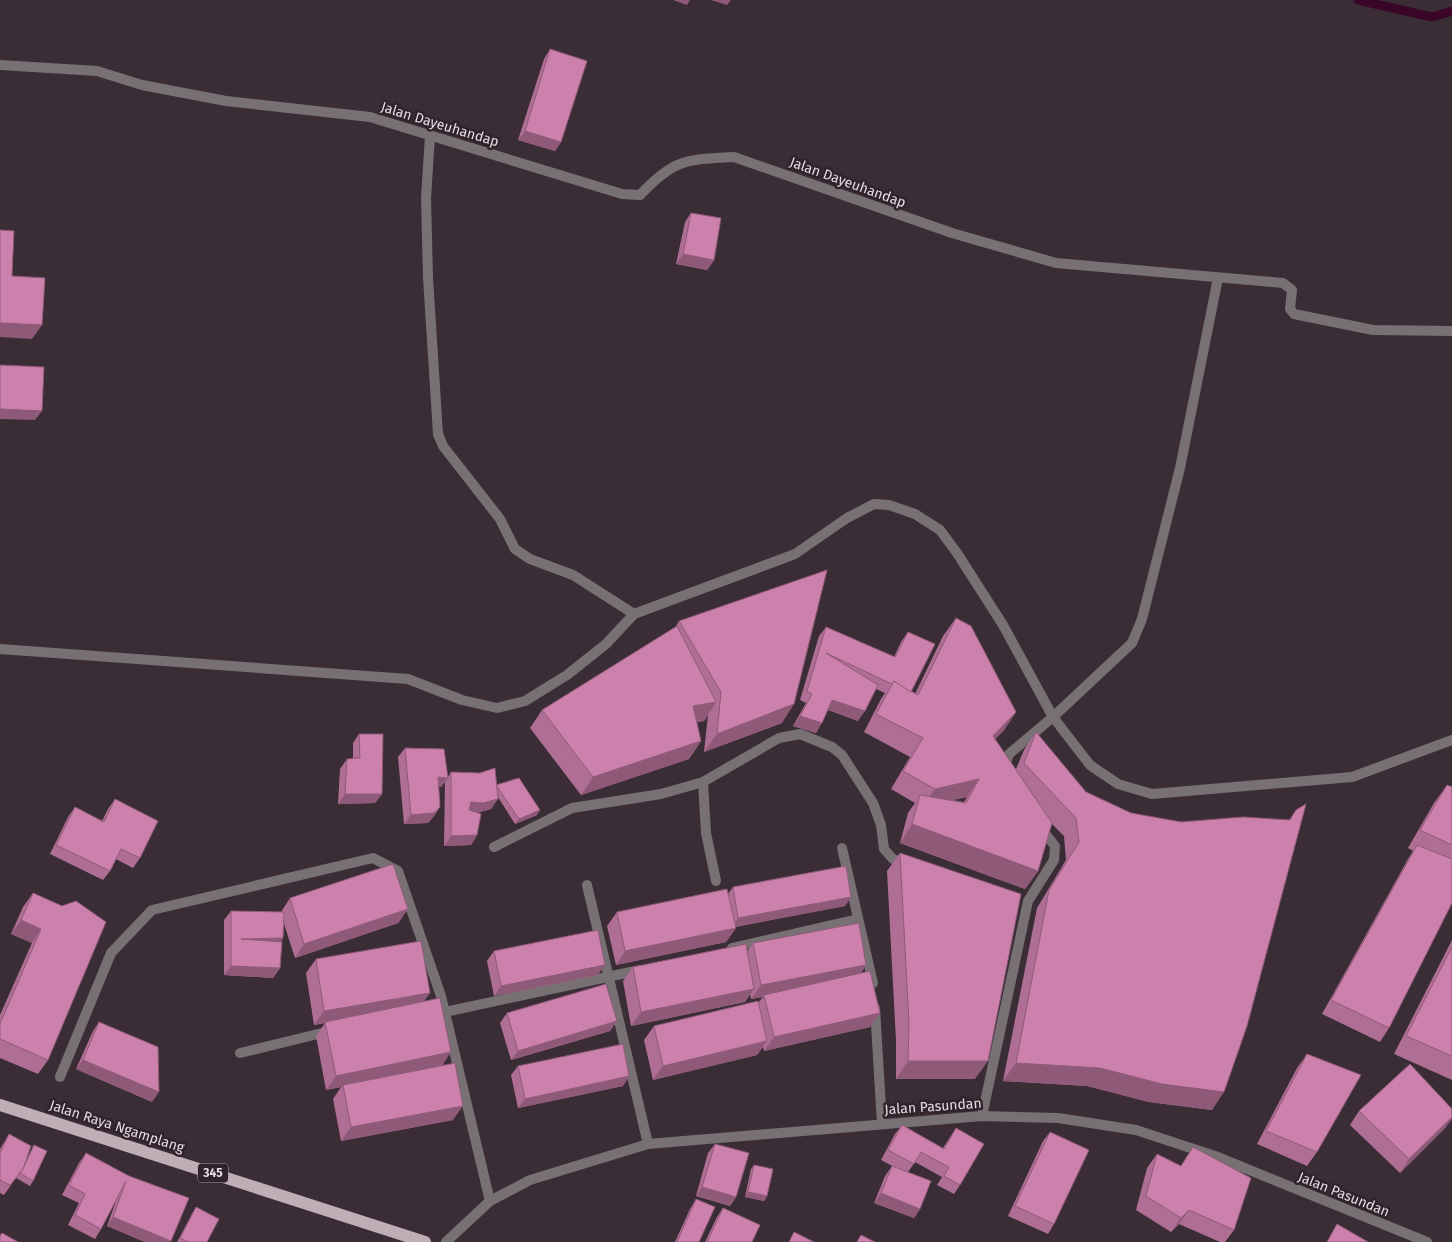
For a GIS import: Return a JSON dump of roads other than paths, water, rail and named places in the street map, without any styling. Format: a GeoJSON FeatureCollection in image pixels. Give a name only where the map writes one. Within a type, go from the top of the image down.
{"type":"FeatureCollection","features":[{"type":"Feature","properties":{"kind":"main road","name":"Jalan Raya Ngamplang"},"geometry":{"type":"LineString","coordinates":[[0,1104],[425,1242]]}},
{"type":"Feature","properties":{"kind":"street","name":"Jalan Dayeuhandap"},"geometry":{"type":"LineString","coordinates":[[0,65],[97,71],[142,85],[226,101],[370,117],[585,183],[631,195],[640,195],[673,166],[697,158],[734,157],[952,234],[1056,263],[1279,282],[1289,285],[1292,290],[1290,311],[1298,315],[1373,330],[1452,332]]}},
{"type":"Feature","properties":{"kind":"street"},"geometry":{"type":"LineString","coordinates":[[430,136],[426,198],[428,278],[438,434],[443,446],[500,519],[515,549],[530,559],[573,575],[634,614]]}},
{"type":"Feature","properties":{"kind":"street"},"geometry":{"type":"LineString","coordinates":[[1003,778],[1009,754],[1024,739],[1053,717],[1132,643],[1142,620],[1180,468],[1218,278]]}},
{"type":"Feature","properties":{"kind":"street"},"geometry":{"type":"LineString","coordinates":[[0,649],[408,679],[462,700],[497,708],[525,701],[567,675],[606,644],[634,614],[795,554],[846,518],[874,504],[889,505],[915,514],[940,530],[957,552],[1003,625],[1053,717],[1090,765],[1118,784],[1152,794],[1352,777],[1452,740]]}},
{"type":"Feature","properties":{"kind":"street"},"geometry":{"type":"LineString","coordinates":[[494,847],[572,808],[661,794],[703,782],[778,738],[800,734],[818,740],[842,755],[873,803],[882,825],[884,849],[888,855],[898,861],[919,867]]}},
{"type":"Feature","properties":{"kind":"street"},"geometry":{"type":"LineString","coordinates":[[703,782],[706,833],[716,881]]}},
{"type":"Feature","properties":{"kind":"street"},"geometry":{"type":"LineString","coordinates":[[982,1116],[1023,899],[1054,860],[1055,846],[1032,820]]}},
{"type":"Feature","properties":{"kind":"street"},"geometry":{"type":"LineString","coordinates":[[842,848],[873,984],[882,1124]]}},
{"type":"Feature","properties":{"kind":"street"},"geometry":{"type":"LineString","coordinates":[[60,1077],[111,953],[152,910],[373,858],[398,871],[440,1007],[490,1201]]}},
{"type":"Feature","properties":{"kind":"street"},"geometry":{"type":"LineString","coordinates":[[586,885],[648,1144]]}},
{"type":"Feature","properties":{"kind":"street"},"geometry":{"type":"LineString","coordinates":[[724,950],[858,919]]}},
{"type":"Feature","properties":{"kind":"street"},"geometry":{"type":"LineString","coordinates":[[440,1007],[609,977],[647,968]]}},
{"type":"Feature","properties":{"kind":"street"},"geometry":{"type":"LineString","coordinates":[[240,1053],[336,1030]]}},
{"type":"Feature","properties":{"kind":"street","name":"Jalan Pasundan"},"geometry":{"type":"LineString","coordinates":[[446,1242],[490,1201],[534,1178],[648,1144],[982,1116],[1058,1118],[1136,1130],[1215,1156],[1427,1242]]}},
{"type":"Feature","properties":{"kind":"waterway"},"geometry":{"type":"LineString","coordinates":[[1358,0],[1432,17],[1452,11]]}}]}
